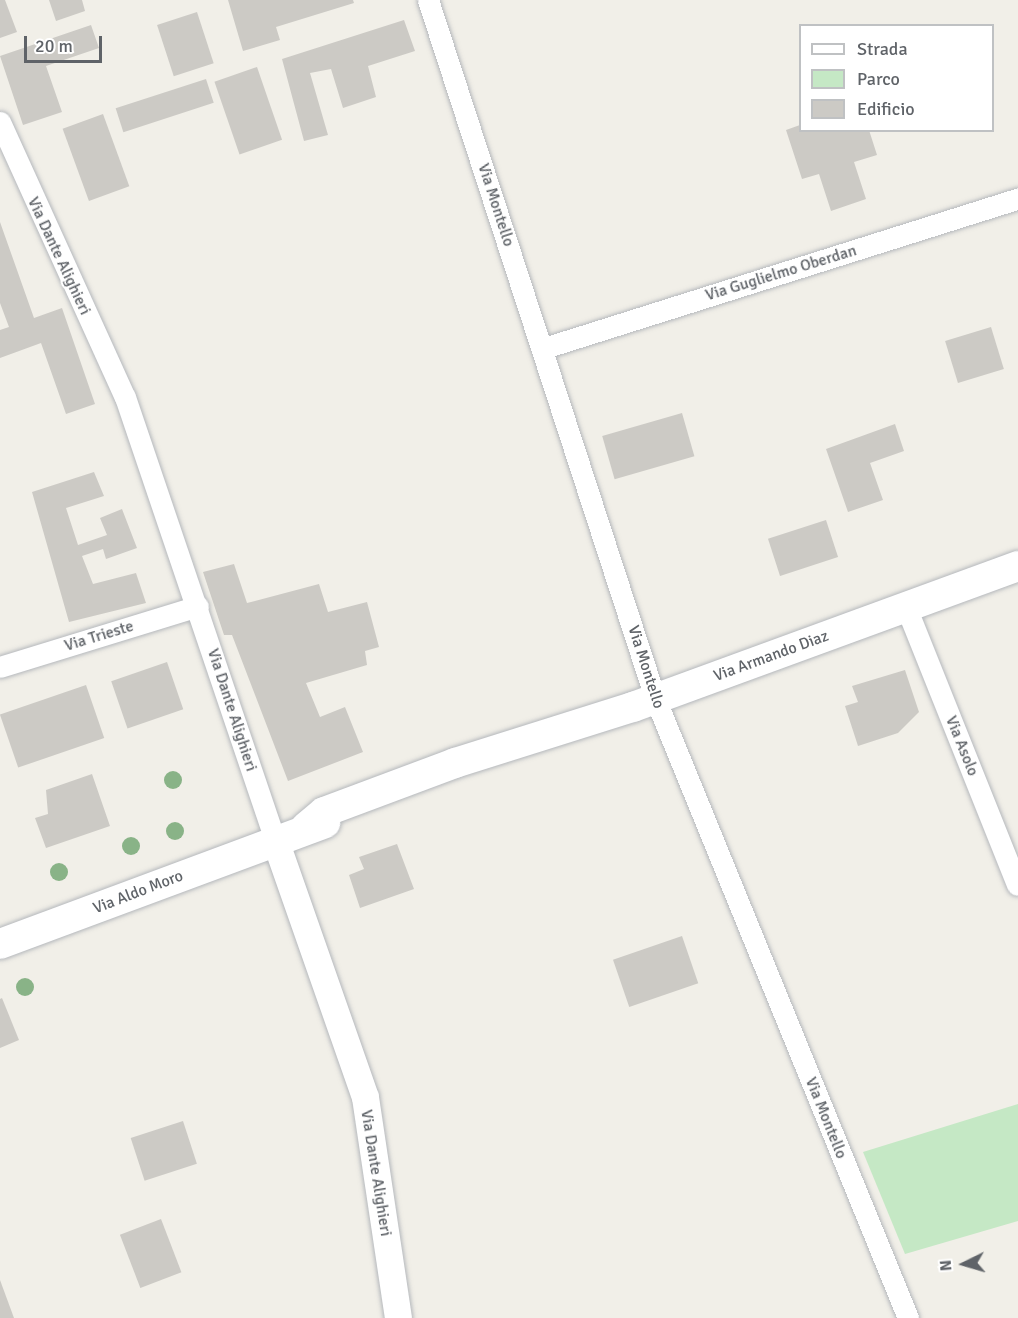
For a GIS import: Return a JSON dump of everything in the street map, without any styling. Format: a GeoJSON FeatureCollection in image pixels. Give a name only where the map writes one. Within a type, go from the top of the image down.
{"type":"FeatureCollection","features":[{"type":"Feature","properties":{"kind":"main road","name":"Via Armando Diaz"},"geometry":{"type":"LineString","coordinates":[[275,840],[306,826],[324,812],[656,698],[1018,566]]}},
{"type":"Feature","properties":{"kind":"main road","name":"Via Aldo Moro"},"geometry":{"type":"LineString","coordinates":[[0,944],[275,840]]}},
{"type":"Feature","properties":{"kind":"street","name":"Via Montello"},"geometry":{"type":"LineString","coordinates":[[428,0],[544,348],[656,698],[908,1318]]}},
{"type":"Feature","properties":{"kind":"street","name":"Via Dante Alighieri"},"geometry":{"type":"LineString","coordinates":[[0,122],[6,157],[125,397],[365,1097],[398,1318]]}},
{"type":"Feature","properties":{"kind":"street","name":"Via Guglielmo Oberdan"},"geometry":{"type":"LineString","coordinates":[[544,348],[1018,199]]}},
{"type":"Feature","properties":{"kind":"street","name":"Via Trieste"},"geometry":{"type":"LineString","coordinates":[[0,667],[198,606]]}},
{"type":"Feature","properties":{"kind":"street","name":"Via Asolo"},"geometry":{"type":"LineString","coordinates":[[906,607],[1017,885]]}},
{"type":"Feature","properties":{"kind":"green space"},"geometry":{"type":"Polygon","coordinates":[[[1018,1104],[1018,1221],[905,1254],[863,1152],[1018,1104]]]}},
{"type":"Feature","properties":{"kind":"building"},"geometry":{"type":"Polygon","coordinates":[[[0,0],[5,0],[17,32],[0,38],[0,0]]]}},
{"type":"Feature","properties":{"kind":"building"},"geometry":{"type":"Polygon","coordinates":[[[49,0],[82,0],[85,11],[56,21],[49,0]]]}},
{"type":"Feature","properties":{"kind":"building"},"geometry":{"type":"Polygon","coordinates":[[[228,0],[353,0],[354,3],[276,27],[280,40],[243,51],[228,0]]]}},
{"type":"Feature","properties":{"kind":"building"},"geometry":{"type":"Polygon","coordinates":[[[197,12],[214,63],[174,76],[157,25],[197,12]]]}},
{"type":"Feature","properties":{"kind":"building"},"geometry":{"type":"Polygon","coordinates":[[[404,20],[415,51],[368,66],[376,97],[343,108],[331,69],[310,73],[328,135],[304,141],[282,59],[404,20]]]}},
{"type":"Feature","properties":{"kind":"building"},"geometry":{"type":"Polygon","coordinates":[[[91,25],[99,48],[46,66],[62,112],[23,125],[0,56],[91,25]]]}},
{"type":"Feature","properties":{"kind":"building"},"geometry":{"type":"Polygon","coordinates":[[[257,67],[282,140],[240,154],[214,82],[257,67]]]}},
{"type":"Feature","properties":{"kind":"building"},"geometry":{"type":"Polygon","coordinates":[[[206,79],[214,103],[123,132],[116,108],[206,79]]]}},
{"type":"Feature","properties":{"kind":"building"},"geometry":{"type":"Polygon","coordinates":[[[103,114],[129,186],[89,201],[63,129],[103,114]]]}},
{"type":"Feature","properties":{"kind":"building"},"geometry":{"type":"Polygon","coordinates":[[[799,125],[799,132],[870,132],[877,155],[854,162],[866,199],[831,211],[819,174],[802,179],[786,130],[799,125]]]}},
{"type":"Feature","properties":{"kind":"building"},"geometry":{"type":"Polygon","coordinates":[[[0,222],[34,318],[62,308],[95,404],[66,414],[41,343],[0,358],[0,330],[9,327],[0,303],[0,222]]]}},
{"type":"Feature","properties":{"kind":"building"},"geometry":{"type":"Polygon","coordinates":[[[991,327],[1004,369],[958,383],[945,341],[991,327]]]}},
{"type":"Feature","properties":{"kind":"building"},"geometry":{"type":"Polygon","coordinates":[[[682,413],[694,456],[615,479],[602,436],[682,413]]]}},
{"type":"Feature","properties":{"kind":"building"},"geometry":{"type":"Polygon","coordinates":[[[895,424],[904,451],[870,463],[883,500],[848,512],[826,449],[895,424]]]}},
{"type":"Feature","properties":{"kind":"building"},"geometry":{"type":"Polygon","coordinates":[[[94,472],[104,496],[66,508],[78,545],[107,535],[100,518],[122,509],[137,548],[106,559],[103,549],[82,556],[93,584],[136,573],[146,603],[69,622],[32,492],[94,472]]]}},
{"type":"Feature","properties":{"kind":"building"},"geometry":{"type":"Polygon","coordinates":[[[826,520],[838,557],[780,576],[768,539],[826,520]]]}},
{"type":"Feature","properties":{"kind":"building"},"geometry":{"type":"Polygon","coordinates":[[[234,564],[247,603],[319,584],[328,612],[367,602],[379,647],[365,651],[367,665],[306,683],[320,717],[345,707],[363,752],[288,781],[232,635],[224,635],[203,572],[234,564]]]}},
{"type":"Feature","properties":{"kind":"building"},"geometry":{"type":"Polygon","coordinates":[[[167,662],[183,709],[127,728],[111,681],[167,662]]]}},
{"type":"Feature","properties":{"kind":"building"},"geometry":{"type":"Polygon","coordinates":[[[905,670],[919,712],[898,733],[858,746],[845,706],[858,702],[852,686],[905,670]]]}},
{"type":"Feature","properties":{"kind":"building"},"geometry":{"type":"Polygon","coordinates":[[[86,685],[104,738],[18,768],[0,715],[86,685]]]}},
{"type":"Feature","properties":{"kind":"building"},"geometry":{"type":"Polygon","coordinates":[[[92,774],[110,826],[46,848],[35,818],[48,814],[46,790],[92,774]]]}},
{"type":"Feature","properties":{"kind":"building"},"geometry":{"type":"Polygon","coordinates":[[[397,844],[414,889],[360,908],[349,875],[364,869],[359,857],[397,844]]]}},
{"type":"Feature","properties":{"kind":"building"},"geometry":{"type":"Polygon","coordinates":[[[682,936],[698,983],[629,1007],[613,960],[682,936]]]}},
{"type":"Feature","properties":{"kind":"building"},"geometry":{"type":"Polygon","coordinates":[[[2,998],[19,1040],[0,1048],[0,999],[2,998]]]}},
{"type":"Feature","properties":{"kind":"building"},"geometry":{"type":"Polygon","coordinates":[[[183,1121],[197,1164],[145,1181],[131,1138],[183,1121]]]}},
{"type":"Feature","properties":{"kind":"building"},"geometry":{"type":"Polygon","coordinates":[[[161,1219],[181,1272],[140,1288],[120,1235],[161,1219]]]}},
{"type":"Feature","properties":{"kind":"building"},"geometry":{"type":"Polygon","coordinates":[[[0,1280],[14,1318],[0,1318],[0,1280]]]}}]}
